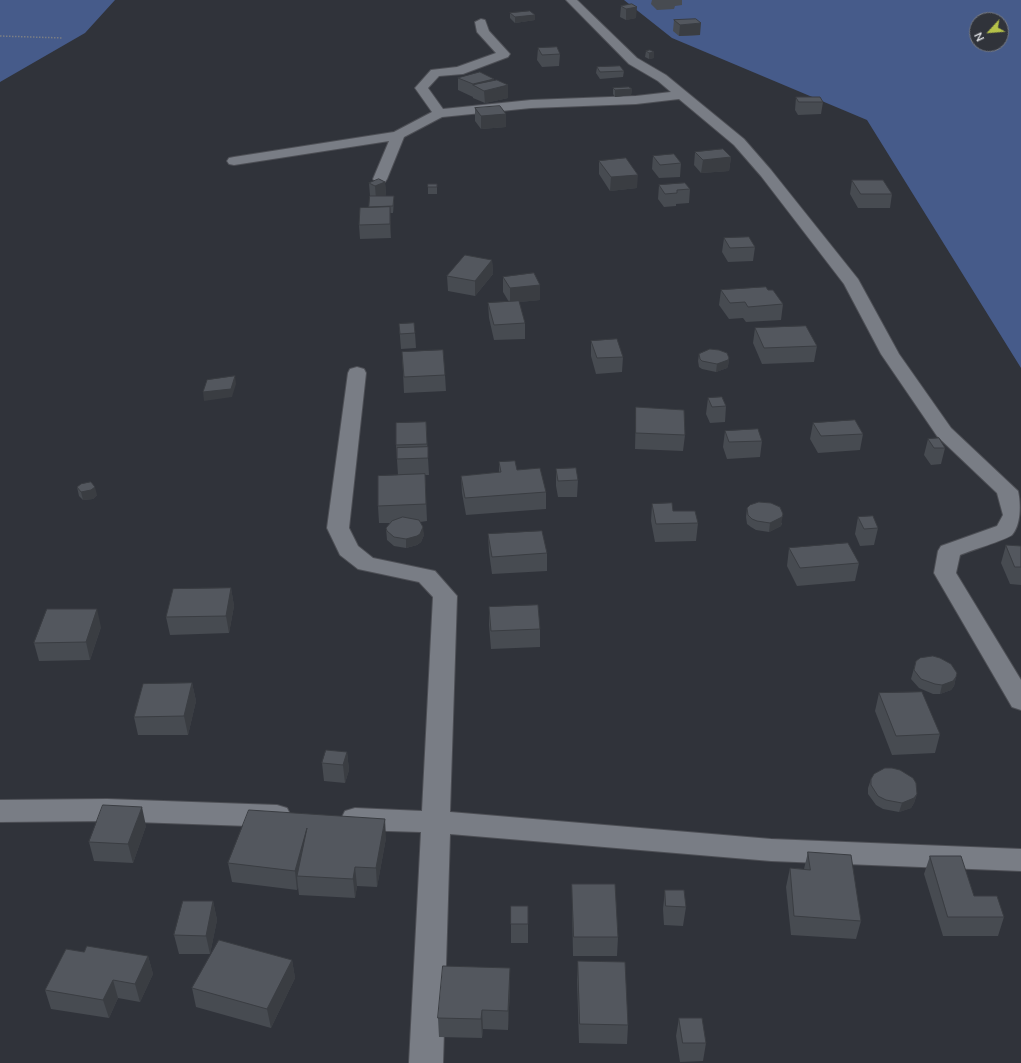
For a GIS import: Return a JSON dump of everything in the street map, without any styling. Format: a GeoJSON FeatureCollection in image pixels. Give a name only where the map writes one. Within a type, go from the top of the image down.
{"type":"FeatureCollection","features":[{"type":"Feature","properties":{"kind":"street"},"geometry":{"type":"LineString","coordinates":[[571,0],[633,61],[662,78],[680,95],[739,142],[766,173],[852,283],[890,354],[944,432],[1007,491],[1014,515],[1005,530],[949,551],[945,573],[1021,701]]}},
{"type":"Feature","properties":{"kind":"street"},"geometry":{"type":"LineString","coordinates":[[439,113],[421,88],[435,73],[458,71],[504,54],[483,32],[481,22]]}},
{"type":"Feature","properties":{"kind":"street"},"geometry":{"type":"LineString","coordinates":[[234,161],[398,135],[439,113],[531,104],[636,100],[680,95]]}},
{"type":"Feature","properties":{"kind":"street"},"geometry":{"type":"LineString","coordinates":[[380,179],[398,135]]}},
{"type":"Feature","properties":{"kind":"street"},"geometry":{"type":"LineString","coordinates":[[357,373],[338,528],[348,550],[366,564],[427,576],[446,596],[426,1063]]}},
{"type":"Feature","properties":{"kind":"street"},"geometry":{"type":"LineString","coordinates":[[0,811],[107,810],[437,822],[771,850],[1021,860]]}},
{"type":"Feature","properties":{"kind":"path"},"geometry":{"type":"LineString","coordinates":[[0,36],[63,38]]}},
{"type":"Feature","properties":{"kind":"shaded area"},"geometry":{"type":"Polygon","coordinates":[[[0,0],[115,0],[85,33],[0,82],[0,0]]]}},
{"type":"Feature","properties":{"kind":"shaded area"},"geometry":{"type":"Polygon","coordinates":[[[624,0],[1021,0],[1021,368],[867,120],[672,38],[624,0]]]}},
{"type":"Feature","properties":{"kind":"building"},"geometry":{"type":"Polygon","coordinates":[[[632,4],[637,7],[626,9],[621,6],[632,4]]]}},
{"type":"Feature","properties":{"kind":"building"},"geometry":{"type":"Polygon","coordinates":[[[530,11],[535,15],[515,17],[510,13],[530,11]]]}},
{"type":"Feature","properties":{"kind":"building"},"geometry":{"type":"Polygon","coordinates":[[[696,19],[701,23],[680,25],[674,20],[696,19]]]}},
{"type":"Feature","properties":{"kind":"building"},"geometry":{"type":"Polygon","coordinates":[[[557,47],[560,54],[542,55],[538,48],[557,47]]]}},
{"type":"Feature","properties":{"kind":"building"},"geometry":{"type":"Polygon","coordinates":[[[650,50],[654,52],[649,53],[646,51],[650,50]]]}},
{"type":"Feature","properties":{"kind":"building"},"geometry":{"type":"Polygon","coordinates":[[[620,66],[624,71],[600,72],[597,67],[620,66]]]}},
{"type":"Feature","properties":{"kind":"building"},"geometry":{"type":"Polygon","coordinates":[[[480,72],[494,79],[473,84],[458,78],[480,72]]]}},
{"type":"Feature","properties":{"kind":"building"},"geometry":{"type":"Polygon","coordinates":[[[497,80],[508,85],[484,91],[473,85],[497,80]]]}},
{"type":"Feature","properties":{"kind":"building"},"geometry":{"type":"Polygon","coordinates":[[[629,87],[632,89],[615,90],[613,88],[629,87]]]}},
{"type":"Feature","properties":{"kind":"building"},"geometry":{"type":"Polygon","coordinates":[[[796,97],[820,97],[823,102],[799,102],[796,97]]]}},
{"type":"Feature","properties":{"kind":"building"},"geometry":{"type":"Polygon","coordinates":[[[500,106],[506,114],[481,116],[475,108],[500,106]]]}},
{"type":"Feature","properties":{"kind":"building"},"geometry":{"type":"Polygon","coordinates":[[[723,149],[731,157],[703,160],[695,152],[723,149]]]}},
{"type":"Feature","properties":{"kind":"building"},"geometry":{"type":"Polygon","coordinates":[[[674,154],[681,163],[660,165],[653,156],[674,154]]]}},
{"type":"Feature","properties":{"kind":"building"},"geometry":{"type":"Polygon","coordinates":[[[626,158],[638,175],[611,177],[599,161],[626,158]]]}},
{"type":"Feature","properties":{"kind":"building"},"geometry":{"type":"Polygon","coordinates":[[[379,179],[385,182],[375,186],[369,183],[379,179]]]}},
{"type":"Feature","properties":{"kind":"building"},"geometry":{"type":"Polygon","coordinates":[[[852,180],[883,180],[892,194],[861,194],[852,180]]]}},
{"type":"Feature","properties":{"kind":"building"},"geometry":{"type":"Polygon","coordinates":[[[685,183],[690,189],[677,190],[677,193],[665,194],[659,185],[685,183]]]}},
{"type":"Feature","properties":{"kind":"building"},"geometry":{"type":"Polygon","coordinates":[[[428,184],[437,184],[437,187],[428,187],[428,184]]]}},
{"type":"Feature","properties":{"kind":"building"},"geometry":{"type":"Polygon","coordinates":[[[370,196],[394,196],[393,206],[369,207],[370,196]]]}},
{"type":"Feature","properties":{"kind":"building"},"geometry":{"type":"Polygon","coordinates":[[[390,207],[390,224],[359,225],[360,208],[390,207]]]}},
{"type":"Feature","properties":{"kind":"building"},"geometry":{"type":"Polygon","coordinates":[[[749,237],[755,247],[730,248],[724,238],[749,237]]]}},
{"type":"Feature","properties":{"kind":"building"},"geometry":{"type":"Polygon","coordinates":[[[465,255],[492,260],[475,281],[447,276],[465,255]]]}},
{"type":"Feature","properties":{"kind":"building"},"geometry":{"type":"Polygon","coordinates":[[[534,273],[540,285],[510,288],[503,277],[534,273]]]}},
{"type":"Feature","properties":{"kind":"building"},"geometry":{"type":"Polygon","coordinates":[[[766,287],[768,290],[773,290],[783,304],[748,307],[745,302],[730,303],[721,290],[766,287]]]}},
{"type":"Feature","properties":{"kind":"building"},"geometry":{"type":"Polygon","coordinates":[[[519,301],[525,323],[494,325],[488,303],[519,301]]]}},
{"type":"Feature","properties":{"kind":"building"},"geometry":{"type":"Polygon","coordinates":[[[414,323],[415,333],[400,334],[399,324],[414,323]]]}},
{"type":"Feature","properties":{"kind":"building"},"geometry":{"type":"Polygon","coordinates":[[[806,326],[817,346],[764,348],[755,328],[806,326]]]}},
{"type":"Feature","properties":{"kind":"building"},"geometry":{"type":"Polygon","coordinates":[[[617,339],[623,357],[597,358],[591,341],[617,339]]]}},
{"type":"Feature","properties":{"kind":"building"},"geometry":{"type":"Polygon","coordinates":[[[710,349],[727,353],[729,358],[728,360],[717,364],[702,361],[699,354],[710,349]]]}},
{"type":"Feature","properties":{"kind":"building"},"geometry":{"type":"Polygon","coordinates":[[[443,350],[445,375],[404,377],[402,352],[443,350]]]}},
{"type":"Feature","properties":{"kind":"building"},"geometry":{"type":"Polygon","coordinates":[[[235,376],[231,389],[203,392],[207,380],[235,376]]]}},
{"type":"Feature","properties":{"kind":"building"},"geometry":{"type":"Polygon","coordinates":[[[722,397],[726,406],[712,407],[708,398],[722,397]]]}},
{"type":"Feature","properties":{"kind":"building"},"geometry":{"type":"Polygon","coordinates":[[[636,407],[684,410],[685,435],[636,433],[636,407]]]}},
{"type":"Feature","properties":{"kind":"building"},"geometry":{"type":"Polygon","coordinates":[[[855,420],[863,434],[821,436],[813,423],[855,420]]]}},
{"type":"Feature","properties":{"kind":"building"},"geometry":{"type":"Polygon","coordinates":[[[426,422],[427,444],[396,445],[396,423],[426,422]]]}},
{"type":"Feature","properties":{"kind":"building"},"geometry":{"type":"Polygon","coordinates":[[[758,429],[762,441],[729,442],[725,431],[758,429]]]}},
{"type":"Feature","properties":{"kind":"building"},"geometry":{"type":"Polygon","coordinates":[[[939,438],[945,448],[934,448],[928,439],[939,438]]]}},
{"type":"Feature","properties":{"kind":"building"},"geometry":{"type":"Polygon","coordinates":[[[428,447],[428,458],[397,459],[397,448],[428,447]]]}},
{"type":"Feature","properties":{"kind":"building"},"geometry":{"type":"Polygon","coordinates":[[[515,461],[517,470],[540,468],[546,492],[465,498],[461,476],[501,472],[499,462],[515,461]]]}},
{"type":"Feature","properties":{"kind":"building"},"geometry":{"type":"Polygon","coordinates":[[[576,468],[578,480],[558,481],[556,469],[576,468]]]}},
{"type":"Feature","properties":{"kind":"building"},"geometry":{"type":"Polygon","coordinates":[[[425,474],[426,504],[378,506],[378,476],[425,474]]]}},
{"type":"Feature","properties":{"kind":"building"},"geometry":{"type":"Polygon","coordinates":[[[91,482],[95,487],[91,490],[81,492],[77,487],[81,484],[91,482]]]}},
{"type":"Feature","properties":{"kind":"building"},"geometry":{"type":"Polygon","coordinates":[[[759,502],[771,503],[780,507],[783,514],[782,517],[770,523],[752,519],[748,515],[747,508],[750,505],[759,502]]]}},
{"type":"Feature","properties":{"kind":"building"},"geometry":{"type":"Polygon","coordinates":[[[672,503],[673,511],[695,511],[698,523],[656,524],[652,504],[672,503]]]}},
{"type":"Feature","properties":{"kind":"building"},"geometry":{"type":"Polygon","coordinates":[[[873,516],[878,528],[864,529],[858,517],[873,516]]]}},
{"type":"Feature","properties":{"kind":"building"},"geometry":{"type":"Polygon","coordinates":[[[403,517],[419,520],[423,527],[420,534],[406,539],[394,537],[387,531],[386,528],[392,521],[403,517]]]}},
{"type":"Feature","properties":{"kind":"building"},"geometry":{"type":"Polygon","coordinates":[[[542,531],[547,553],[492,557],[488,534],[542,531]]]}},
{"type":"Feature","properties":{"kind":"building"},"geometry":{"type":"Polygon","coordinates":[[[848,543],[859,563],[800,568],[789,548],[848,543]]]}},
{"type":"Feature","properties":{"kind":"building"},"geometry":{"type":"Polygon","coordinates":[[[1006,545],[1021,546],[1021,567],[1015,567],[1006,545]]]}},
{"type":"Feature","properties":{"kind":"building"},"geometry":{"type":"Polygon","coordinates":[[[231,588],[226,616],[166,617],[173,589],[231,588]]]}},
{"type":"Feature","properties":{"kind":"building"},"geometry":{"type":"Polygon","coordinates":[[[538,605],[540,629],[491,631],[489,607],[538,605]]]}},
{"type":"Feature","properties":{"kind":"building"},"geometry":{"type":"Polygon","coordinates":[[[47,609],[97,609],[86,642],[34,643],[47,609]]]}},
{"type":"Feature","properties":{"kind":"building"},"geometry":{"type":"Polygon","coordinates":[[[933,656],[951,664],[957,673],[953,681],[942,685],[921,679],[914,670],[916,661],[920,658],[933,656]]]}},
{"type":"Feature","properties":{"kind":"building"},"geometry":{"type":"Polygon","coordinates":[[[192,683],[184,716],[134,717],[143,684],[192,683]]]}},
{"type":"Feature","properties":{"kind":"building"},"geometry":{"type":"Polygon","coordinates":[[[922,692],[940,734],[896,736],[879,693],[922,692]]]}},
{"type":"Feature","properties":{"kind":"building"},"geometry":{"type":"Polygon","coordinates":[[[326,750],[347,752],[343,765],[322,763],[326,750]]]}},
{"type":"Feature","properties":{"kind":"building"},"geometry":{"type":"Polygon","coordinates":[[[885,768],[900,770],[913,778],[916,783],[917,794],[914,798],[902,803],[886,800],[878,796],[871,785],[871,779],[874,774],[885,768]]]}},
{"type":"Feature","properties":{"kind":"building"},"geometry":{"type":"Polygon","coordinates":[[[103,805],[142,807],[128,844],[89,842],[103,805]]]}},
{"type":"Feature","properties":{"kind":"building"},"geometry":{"type":"Polygon","coordinates":[[[249,810],[385,819],[376,868],[355,867],[353,879],[297,876],[307,828],[295,871],[228,863],[249,810]]]}},
{"type":"Feature","properties":{"kind":"building"},"geometry":{"type":"Polygon","coordinates":[[[808,852],[851,855],[861,921],[794,916],[790,868],[810,870],[808,852]]]}},
{"type":"Feature","properties":{"kind":"building"},"geometry":{"type":"Polygon","coordinates":[[[930,856],[961,856],[974,896],[997,896],[1004,917],[948,917],[930,856]]]}},
{"type":"Feature","properties":{"kind":"building"},"geometry":{"type":"Polygon","coordinates":[[[572,884],[615,884],[618,937],[574,937],[572,884]]]}},
{"type":"Feature","properties":{"kind":"building"},"geometry":{"type":"Polygon","coordinates":[[[665,890],[684,890],[686,907],[666,906],[665,890]]]}},
{"type":"Feature","properties":{"kind":"building"},"geometry":{"type":"Polygon","coordinates":[[[183,901],[213,901],[206,936],[174,935],[183,901]]]}},
{"type":"Feature","properties":{"kind":"building"},"geometry":{"type":"Polygon","coordinates":[[[511,906],[528,906],[528,924],[511,924],[511,906]]]}},
{"type":"Feature","properties":{"kind":"building"},"geometry":{"type":"Polygon","coordinates":[[[219,940],[292,960],[267,1009],[192,988],[219,940]]]}},
{"type":"Feature","properties":{"kind":"building"},"geometry":{"type":"Polygon","coordinates":[[[87,946],[148,956],[135,984],[113,980],[103,1000],[45,990],[66,949],[84,952],[87,946]]]}},
{"type":"Feature","properties":{"kind":"building"},"geometry":{"type":"Polygon","coordinates":[[[578,961],[625,962],[628,1025],[580,1024],[578,961]]]}},
{"type":"Feature","properties":{"kind":"building"},"geometry":{"type":"Polygon","coordinates":[[[443,966],[510,968],[508,1011],[482,1010],[481,1019],[438,1018],[443,966]]]}},
{"type":"Feature","properties":{"kind":"building"},"geometry":{"type":"Polygon","coordinates":[[[679,1018],[702,1018],[706,1043],[683,1043],[679,1018]]]}}]}
